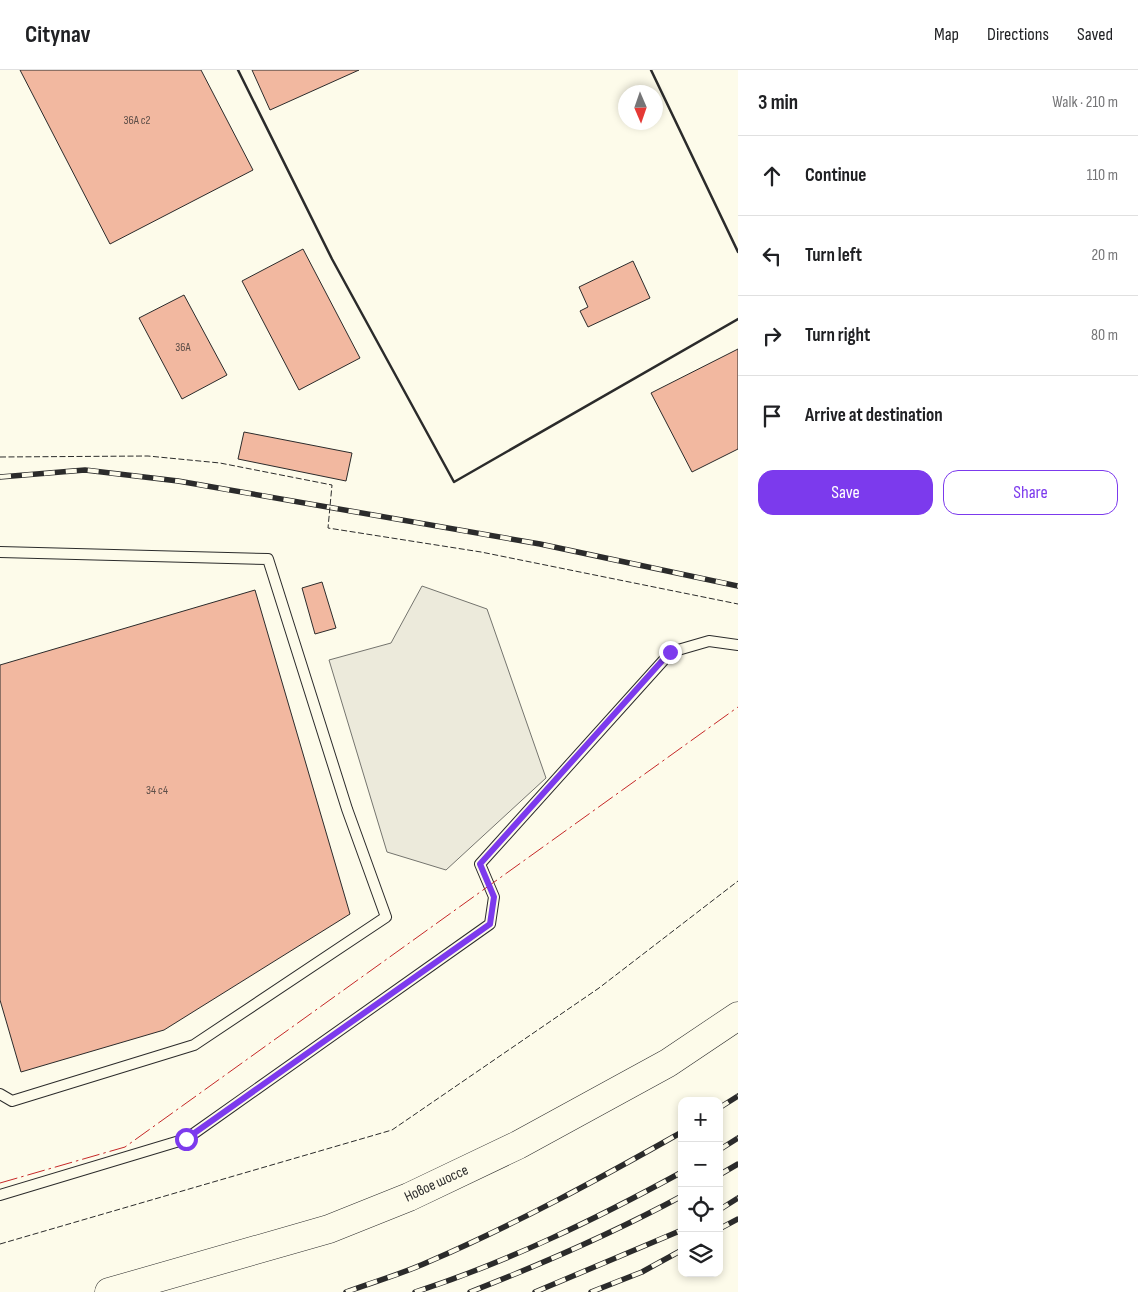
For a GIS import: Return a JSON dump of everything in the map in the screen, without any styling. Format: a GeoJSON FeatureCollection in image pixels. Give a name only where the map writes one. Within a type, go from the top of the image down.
{"type":"FeatureCollection","features":[{"type":"Feature","properties":{"kind":"main road","name":"Новое шоссе"},"geometry":{"type":"LineString","coordinates":[[109,1292],[328,1229],[409,1197],[518,1145],[668,1063],[738,1016]]}},
{"type":"Feature","properties":{"kind":"lane"},"geometry":{"type":"LineString","coordinates":[[0,552],[268,559],[346,809],[386,917],[194,1045],[12,1101],[0,1094]]}},
{"type":"Feature","properties":{"kind":"lane"},"geometry":{"type":"LineString","coordinates":[[0,1195],[186,1139],[490,924],[494,897],[480,864],[670,652],[709,641],[738,645]]}},
{"type":"Feature","properties":{"kind":"shaded area"},"geometry":{"type":"Polygon","coordinates":[[[422,586],[487,609],[546,778],[446,870],[387,852],[329,660],[391,643],[422,586]]]}},
{"type":"Feature","properties":{"kind":"building"},"geometry":{"type":"Polygon","coordinates":[[[20,70],[201,70],[253,170],[110,244],[20,70]]]}},
{"type":"Feature","properties":{"kind":"building"},"geometry":{"type":"Polygon","coordinates":[[[252,70],[359,70],[270,110],[252,70]]]}},
{"type":"Feature","properties":{"kind":"building"},"geometry":{"type":"Polygon","coordinates":[[[303,249],[360,358],[299,390],[242,281],[303,249]]]}},
{"type":"Feature","properties":{"kind":"building"},"geometry":{"type":"Polygon","coordinates":[[[633,261],[650,298],[588,327],[580,311],[588,307],[579,287],[633,261]]]}},
{"type":"Feature","properties":{"kind":"building"},"geometry":{"type":"Polygon","coordinates":[[[184,295],[227,375],[182,399],[139,318],[184,295]]]}},
{"type":"Feature","properties":{"kind":"building"},"geometry":{"type":"Polygon","coordinates":[[[738,349],[738,449],[692,472],[651,393],[738,349]]]}},
{"type":"Feature","properties":{"kind":"building"},"geometry":{"type":"Polygon","coordinates":[[[244,432],[352,453],[346,481],[238,459],[244,432]]]}},
{"type":"Feature","properties":{"kind":"building"},"geometry":{"type":"Polygon","coordinates":[[[322,582],[336,628],[315,634],[302,588],[322,582]]]}},
{"type":"Feature","properties":{"kind":"building"},"geometry":{"type":"Polygon","coordinates":[[[255,590],[350,914],[164,1030],[21,1072],[0,1000],[0,665],[255,590]]]}},
{"type":"Feature","properties":{"kind":"railway"},"geometry":{"type":"LineString","coordinates":[[0,477],[85,470],[178,481],[540,544],[738,586]]}},
{"type":"Feature","properties":{"kind":"railway"},"geometry":{"type":"LineString","coordinates":[[723,1105],[738,1096]]}},
{"type":"Feature","properties":{"kind":"railway"},"geometry":{"type":"LineString","coordinates":[[346,1292],[418,1266],[525,1217],[678,1134]]}},
{"type":"Feature","properties":{"kind":"railway"},"geometry":{"type":"LineString","coordinates":[[723,1147],[738,1138]]}},
{"type":"Feature","properties":{"kind":"railway"},"geometry":{"type":"LineString","coordinates":[[723,1173],[738,1164]]}},
{"type":"Feature","properties":{"kind":"railway"},"geometry":{"type":"LineString","coordinates":[[415,1292],[518,1253],[617,1206],[678,1174]]}},
{"type":"Feature","properties":{"kind":"railway"},"geometry":{"type":"LineString","coordinates":[[470,1292],[577,1247],[630,1223],[678,1198]]}},
{"type":"Feature","properties":{"kind":"railway"},"geometry":{"type":"LineString","coordinates":[[723,1207],[738,1198]]}},
{"type":"Feature","properties":{"kind":"railway"},"geometry":{"type":"LineString","coordinates":[[723,1227],[738,1219]]}},
{"type":"Feature","properties":{"kind":"railway"},"geometry":{"type":"LineString","coordinates":[[535,1292],[678,1232]]}},
{"type":"Feature","properties":{"kind":"railway"},"geometry":{"type":"LineString","coordinates":[[591,1292],[642,1272],[678,1252]]}},
{"type":"Feature","properties":{"kind":"fence"},"geometry":{"type":"LineString","coordinates":[[0,457],[148,456],[220,463],[332,485],[328,528],[481,552],[738,604]]}},
{"type":"Feature","properties":{"kind":"fence"},"geometry":{"type":"LineString","coordinates":[[0,1244],[392,1130],[599,988],[738,881]]}},
{"type":"Feature","properties":{"kind":"wall"},"geometry":{"type":"LineString","coordinates":[[238,70],[332,259],[454,482],[738,319]]}},
{"type":"Feature","properties":{"kind":"wall"},"geometry":{"type":"LineString","coordinates":[[651,70],[738,252]]}},
{"type":"Feature","properties":{"kind":"power"},"geometry":{"type":"LineString","coordinates":[[0,1183],[125,1147],[738,707]]}},
{"type":"Feature","properties":{"kind":"route"},"geometry":{"type":"LineString","coordinates":[[186,1139],[490,924],[494,897],[480,864],[670,652]]}}]}
